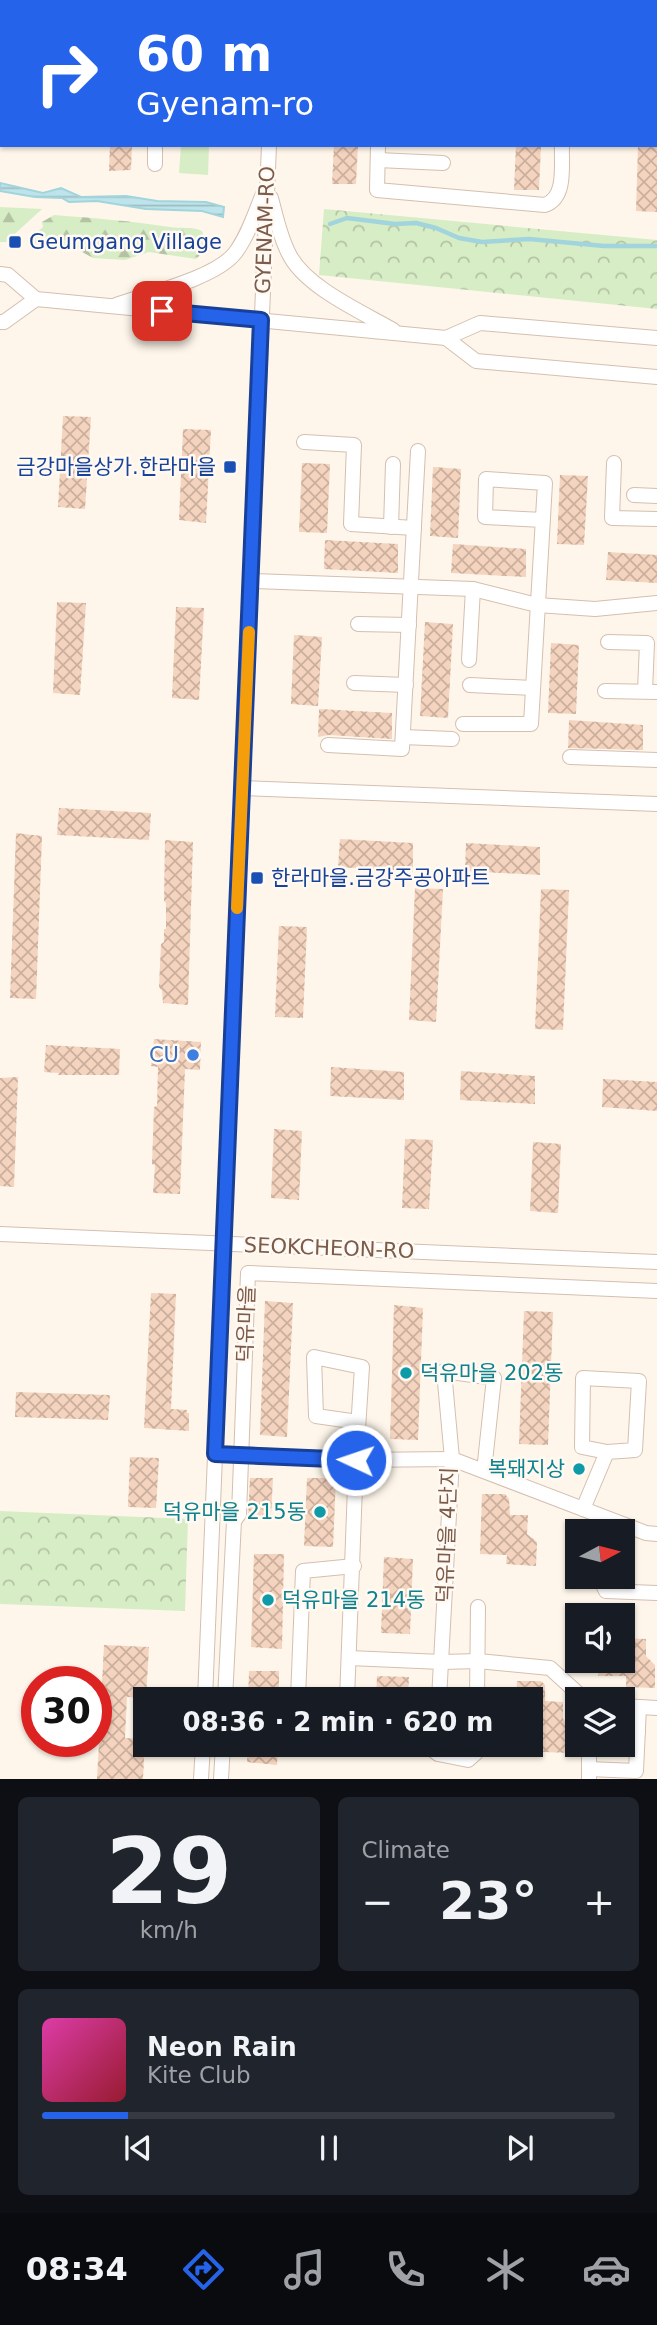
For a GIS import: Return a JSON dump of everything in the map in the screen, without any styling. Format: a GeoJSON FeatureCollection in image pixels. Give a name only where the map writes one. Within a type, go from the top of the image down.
{"type":"FeatureCollection","features":[{"type":"Feature","properties":{"kind":"street"},"geometry":{"type":"LineString","coordinates":[[155,147],[155,164]]}},
{"type":"Feature","properties":{"kind":"street","name":"GYENAM-RO"},"geometry":{"type":"LineString","coordinates":[[205,1687],[269,147]]}},
{"type":"Feature","properties":{"kind":"street"},"geometry":{"type":"LineString","coordinates":[[443,163],[378,153],[377,190],[545,205],[559,195],[562,147]]}},
{"type":"Feature","properties":{"kind":"street"},"geometry":{"type":"LineString","coordinates":[[112,306],[211,272],[225,263],[244,238],[267,183]]}},
{"type":"Feature","properties":{"kind":"street"},"geometry":{"type":"LineString","coordinates":[[267,183],[282,241],[299,268],[315,283],[350,306],[397,332]]}},
{"type":"Feature","properties":{"kind":"street"},"geometry":{"type":"LineString","coordinates":[[0,274],[8,275],[36,299],[446,338],[477,361],[657,377]]}},
{"type":"Feature","properties":{"kind":"street"},"geometry":{"type":"LineString","coordinates":[[0,322],[4,322],[36,299]]}},
{"type":"Feature","properties":{"kind":"street"},"geometry":{"type":"LineString","coordinates":[[446,338],[480,323],[657,338]]}},
{"type":"Feature","properties":{"kind":"street"},"geometry":{"type":"LineString","coordinates":[[304,442],[354,445],[351,524],[414,528]]}},
{"type":"Feature","properties":{"kind":"street"},"geometry":{"type":"LineString","coordinates":[[328,745],[402,749],[418,451]]}},
{"type":"Feature","properties":{"kind":"street"},"geometry":{"type":"LineString","coordinates":[[614,463],[612,518],[657,519]]}},
{"type":"Feature","properties":{"kind":"street"},"geometry":{"type":"LineString","coordinates":[[391,527],[393,464]]}},
{"type":"Feature","properties":{"kind":"street"},"geometry":{"type":"LineString","coordinates":[[463,724],[531,724],[537,605],[543,520],[545,483],[486,479],[485,517],[543,520]]}},
{"type":"Feature","properties":{"kind":"street"},"geometry":{"type":"LineString","coordinates":[[634,495],[657,496]]}},
{"type":"Feature","properties":{"kind":"street"},"geometry":{"type":"LineString","coordinates":[[251,581],[473,589],[537,605],[595,609],[657,603]]}},
{"type":"Feature","properties":{"kind":"street"},"geometry":{"type":"LineString","coordinates":[[469,660],[473,589]]}},
{"type":"Feature","properties":{"kind":"street"},"geometry":{"type":"LineString","coordinates":[[358,624],[409,625]]}},
{"type":"Feature","properties":{"kind":"street"},"geometry":{"type":"LineString","coordinates":[[605,691],[651,691],[647,643],[608,642]]}},
{"type":"Feature","properties":{"kind":"street"},"geometry":{"type":"LineString","coordinates":[[354,683],[406,685]]}},
{"type":"Feature","properties":{"kind":"street"},"geometry":{"type":"LineString","coordinates":[[470,685],[533,688]]}},
{"type":"Feature","properties":{"kind":"street"},"geometry":{"type":"LineString","coordinates":[[403,737],[452,739]]}},
{"type":"Feature","properties":{"kind":"street"},"geometry":{"type":"LineString","coordinates":[[570,757],[657,760]]}},
{"type":"Feature","properties":{"kind":"street"},"geometry":{"type":"LineString","coordinates":[[242,788],[657,804]]}},
{"type":"Feature","properties":{"kind":"street","name":"SEOKCHEON-RO"},"geometry":{"type":"LineString","coordinates":[[0,1234],[657,1262]]}},
{"type":"Feature","properties":{"kind":"street","name":"덕유마을"},"geometry":{"type":"LineString","coordinates":[[226,1687],[234,1521],[239,1514],[248,1273],[657,1291]]}},
{"type":"Feature","properties":{"kind":"street"},"geometry":{"type":"LineString","coordinates":[[348,1687],[362,1367],[314,1357],[316,1416],[358,1422]]}},
{"type":"Feature","properties":{"kind":"street"},"geometry":{"type":"LineString","coordinates":[[484,1471],[494,1378],[444,1371],[452,1459],[646,1534],[657,1534]]}},
{"type":"Feature","properties":{"kind":"street"},"geometry":{"type":"LineString","coordinates":[[583,1378],[639,1381],[635,1450],[607,1452],[582,1447],[583,1378]]}},
{"type":"Feature","properties":{"kind":"street"},"geometry":{"type":"LineString","coordinates":[[583,1509],[607,1452]]}},
{"type":"Feature","properties":{"kind":"street","name":"덕유마을 4단지"},"geometry":{"type":"LineString","coordinates":[[215,1454],[356,1460],[452,1459],[440,1687]]}},
{"type":"Feature","properties":{"kind":"street"},"geometry":{"type":"LineString","coordinates":[[298,1687],[303,1571],[354,1566]]}},
{"type":"Feature","properties":{"kind":"street"},"geometry":{"type":"LineString","coordinates":[[605,1589],[657,1593]]}},
{"type":"Feature","properties":{"kind":"street","name":"덕유마을 4단지"},"geometry":{"type":"LineString","coordinates":[[477,1687],[478,1607]]}},
{"type":"Feature","properties":{"kind":"street"},"geometry":{"type":"LineString","coordinates":[[349,1658],[478,1661],[550,1668],[571,1687]]}},
{"type":"Feature","properties":{"kind":"street"},"geometry":{"type":"LineString","coordinates":[[635,1707],[657,1708]]}},
{"type":"Feature","properties":{"kind":"street"},"geometry":{"type":"LineString","coordinates":[[635,1718],[639,1707]]}},
{"type":"Feature","properties":{"kind":"street"},"geometry":{"type":"LineString","coordinates":[[201,1779],[202,1757]]}},
{"type":"Feature","properties":{"kind":"street"},"geometry":{"type":"LineString","coordinates":[[221,1779],[222,1757]]}},
{"type":"Feature","properties":{"kind":"street"},"geometry":{"type":"LineString","coordinates":[[454,1757],[468,1760],[471,1757]]}},
{"type":"Feature","properties":{"kind":"street"},"geometry":{"type":"LineString","coordinates":[[589,1774],[636,1771],[634,1757]]}},
{"type":"Feature","properties":{"kind":"green space"},"geometry":{"type":"Polygon","coordinates":[[[181,147],[209,147],[208,175],[179,173],[181,147]]]}},
{"type":"Feature","properties":{"kind":"green space"},"geometry":{"type":"Polygon","coordinates":[[[0,207],[42,209],[6,242],[0,242],[0,207]]]}},
{"type":"Feature","properties":{"kind":"green space"},"geometry":{"type":"Polygon","coordinates":[[[324,209],[657,240],[657,309],[319,275],[324,209]]]}},
{"type":"Feature","properties":{"kind":"green space"},"geometry":{"type":"Polygon","coordinates":[[[54,215],[194,229],[202,231],[204,246],[196,259],[149,252],[125,260],[93,258],[75,248],[32,245],[27,241],[43,227],[42,222],[54,215]]]}},
{"type":"Feature","properties":{"kind":"green space"},"geometry":{"type":"Polygon","coordinates":[[[0,1511],[188,1519],[185,1611],[0,1604],[0,1511]]]}},
{"type":"Feature","properties":{"kind":"water"},"geometry":{"type":"Polygon","coordinates":[[[0,183],[43,193],[61,188],[81,197],[126,196],[157,201],[206,202],[224,207],[223,217],[202,211],[146,209],[97,201],[69,202],[62,198],[35,197],[0,191],[0,183]]]}},
{"type":"Feature","properties":{"kind":"building"},"geometry":{"type":"Polygon","coordinates":[[[110,147],[132,147],[131,170],[109,171],[110,147]]]}},
{"type":"Feature","properties":{"kind":"building"},"geometry":{"type":"Polygon","coordinates":[[[334,147],[358,147],[356,184],[332,184],[334,147]]]}},
{"type":"Feature","properties":{"kind":"building"},"geometry":{"type":"Polygon","coordinates":[[[516,147],[541,147],[539,190],[514,190],[516,147]]]}},
{"type":"Feature","properties":{"kind":"building"},"geometry":{"type":"Polygon","coordinates":[[[638,147],[657,147],[657,212],[636,211],[638,147]]]}},
{"type":"Feature","properties":{"kind":"building"},"geometry":{"type":"Polygon","coordinates":[[[63,416],[91,417],[85,509],[58,507],[63,416]]]}},
{"type":"Feature","properties":{"kind":"building"},"geometry":{"type":"Polygon","coordinates":[[[183,429],[211,430],[206,523],[179,520],[183,429]]]}},
{"type":"Feature","properties":{"kind":"building"},"geometry":{"type":"Polygon","coordinates":[[[302,463],[330,464],[327,533],[299,532],[302,463]]]}},
{"type":"Feature","properties":{"kind":"building"},"geometry":{"type":"Polygon","coordinates":[[[433,467],[461,469],[458,538],[430,536],[433,467]]]}},
{"type":"Feature","properties":{"kind":"building"},"geometry":{"type":"Polygon","coordinates":[[[560,475],[588,476],[584,545],[557,544],[560,475]]]}},
{"type":"Feature","properties":{"kind":"building"},"geometry":{"type":"Polygon","coordinates":[[[325,540],[398,544],[398,573],[324,569],[325,540]]]}},
{"type":"Feature","properties":{"kind":"building"},"geometry":{"type":"Polygon","coordinates":[[[453,544],[526,549],[526,577],[451,573],[453,544]]]}},
{"type":"Feature","properties":{"kind":"building"},"geometry":{"type":"Polygon","coordinates":[[[608,552],[657,555],[657,583],[606,580],[608,552]]]}},
{"type":"Feature","properties":{"kind":"building"},"geometry":{"type":"Polygon","coordinates":[[[57,602],[86,603],[80,695],[53,693],[57,602]]]}},
{"type":"Feature","properties":{"kind":"building"},"geometry":{"type":"Polygon","coordinates":[[[176,607],[204,608],[199,700],[172,698],[176,607]]]}},
{"type":"Feature","properties":{"kind":"building"},"geometry":{"type":"Polygon","coordinates":[[[425,622],[453,624],[448,718],[420,716],[425,622]]]}},
{"type":"Feature","properties":{"kind":"building"},"geometry":{"type":"Polygon","coordinates":[[[294,635],[322,637],[318,706],[291,704],[294,635]]]}},
{"type":"Feature","properties":{"kind":"building"},"geometry":{"type":"Polygon","coordinates":[[[551,643],[579,645],[576,714],[548,713],[551,643]]]}},
{"type":"Feature","properties":{"kind":"building"},"geometry":{"type":"Polygon","coordinates":[[[319,709],[392,713],[392,739],[329,735],[318,737],[319,709]]]}},
{"type":"Feature","properties":{"kind":"building"},"geometry":{"type":"Polygon","coordinates":[[[569,720],[643,725],[643,750],[568,748],[569,720]]]}},
{"type":"Feature","properties":{"kind":"building"},"geometry":{"type":"Polygon","coordinates":[[[59,808],[151,813],[149,840],[57,835],[59,808]]]}},
{"type":"Feature","properties":{"kind":"building"},"geometry":{"type":"Polygon","coordinates":[[[16,833],[42,836],[36,999],[10,998],[16,833]]]}},
{"type":"Feature","properties":{"kind":"building"},"geometry":{"type":"Polygon","coordinates":[[[340,839],[413,843],[413,872],[338,867],[340,839]]]}},
{"type":"Feature","properties":{"kind":"building"},"geometry":{"type":"Polygon","coordinates":[[[165,840],[193,842],[188,1005],[163,1003],[159,987],[161,944],[164,942],[166,929],[165,840]]]}},
{"type":"Feature","properties":{"kind":"building"},"geometry":{"type":"Polygon","coordinates":[[[466,843],[540,847],[540,875],[465,871],[466,843]]]}},
{"type":"Feature","properties":{"kind":"building"},"geometry":{"type":"Polygon","coordinates":[[[415,888],[443,889],[436,1022],[409,1020],[415,888]]]}},
{"type":"Feature","properties":{"kind":"building"},"geometry":{"type":"Polygon","coordinates":[[[541,889],[569,890],[563,1030],[535,1029],[541,889]]]}},
{"type":"Feature","properties":{"kind":"building"},"geometry":{"type":"Polygon","coordinates":[[[279,926],[307,927],[303,1018],[275,1017],[279,926]]]}},
{"type":"Feature","properties":{"kind":"building"},"geometry":{"type":"Polygon","coordinates":[[[154,1039],[201,1042],[200,1070],[185,1069],[180,1194],[153,1193],[154,1107],[157,1106],[158,1067],[151,1066],[154,1039]]]}},
{"type":"Feature","properties":{"kind":"building"},"geometry":{"type":"Polygon","coordinates":[[[46,1045],[120,1049],[119,1075],[58,1075],[59,1073],[44,1072],[46,1045]]]}},
{"type":"Feature","properties":{"kind":"building"},"geometry":{"type":"Polygon","coordinates":[[[331,1067],[404,1072],[404,1100],[330,1096],[331,1067]]]}},
{"type":"Feature","properties":{"kind":"building"},"geometry":{"type":"Polygon","coordinates":[[[461,1071],[535,1076],[535,1104],[460,1100],[461,1071]]]}},
{"type":"Feature","properties":{"kind":"building"},"geometry":{"type":"Polygon","coordinates":[[[18,1077],[14,1187],[0,1186],[0,1078],[18,1077]]]}},
{"type":"Feature","properties":{"kind":"building"},"geometry":{"type":"Polygon","coordinates":[[[603,1079],[657,1082],[657,1111],[602,1107],[603,1079]]]}},
{"type":"Feature","properties":{"kind":"building"},"geometry":{"type":"Polygon","coordinates":[[[274,1129],[302,1131],[299,1200],[271,1198],[274,1129]]]}},
{"type":"Feature","properties":{"kind":"building"},"geometry":{"type":"Polygon","coordinates":[[[405,1139],[433,1140],[429,1209],[402,1208],[405,1139]]]}},
{"type":"Feature","properties":{"kind":"building"},"geometry":{"type":"Polygon","coordinates":[[[533,1142],[561,1144],[558,1213],[530,1211],[533,1142]]]}},
{"type":"Feature","properties":{"kind":"building"},"geometry":{"type":"Polygon","coordinates":[[[151,1293],[176,1294],[171,1409],[187,1410],[189,1431],[144,1428],[151,1293]]]}},
{"type":"Feature","properties":{"kind":"building"},"geometry":{"type":"Polygon","coordinates":[[[265,1301],[293,1303],[287,1437],[260,1435],[265,1301]]]}},
{"type":"Feature","properties":{"kind":"building","name":"덕유마을 202동"},"geometry":{"type":"Polygon","coordinates":[[[394,1305],[423,1308],[418,1440],[390,1439],[394,1305]]]}},
{"type":"Feature","properties":{"kind":"building"},"geometry":{"type":"Polygon","coordinates":[[[524,1311],[553,1312],[548,1445],[519,1444],[524,1311]]]}},
{"type":"Feature","properties":{"kind":"building"},"geometry":{"type":"Polygon","coordinates":[[[16,1392],[110,1395],[108,1420],[15,1417],[16,1392]]]}},
{"type":"Feature","properties":{"kind":"building"},"geometry":{"type":"Polygon","coordinates":[[[130,1457],[159,1458],[156,1508],[128,1507],[130,1457]]]}},
{"type":"Feature","properties":{"kind":"building"},"geometry":{"type":"Polygon","coordinates":[[[250,1478],[273,1478],[271,1517],[248,1516],[250,1478]]]}},
{"type":"Feature","properties":{"kind":"building","name":"덕유마을 215동"},"geometry":{"type":"Polygon","coordinates":[[[307,1478],[336,1478],[333,1547],[304,1546],[307,1478]]]}},
{"type":"Feature","properties":{"kind":"building"},"geometry":{"type":"Polygon","coordinates":[[[482,1494],[505,1494],[509,1499],[510,1515],[528,1515],[527,1534],[537,1542],[536,1566],[506,1564],[507,1555],[480,1554],[482,1494]]]}},
{"type":"Feature","properties":{"kind":"building","name":"덕유마을 214동"},"geometry":{"type":"Polygon","coordinates":[[[254,1554],[284,1554],[282,1649],[251,1647],[254,1554]]]}},
{"type":"Feature","properties":{"kind":"building"},"geometry":{"type":"Polygon","coordinates":[[[384,1557],[413,1559],[410,1634],[381,1633],[384,1557]]]}},
{"type":"Feature","properties":{"kind":"building"},"geometry":{"type":"Polygon","coordinates":[[[635,1639],[646,1639],[646,1656],[655,1665],[655,1688],[626,1687],[626,1676],[598,1676],[598,1673],[635,1673],[635,1639]]]}},
{"type":"Feature","properties":{"kind":"building"},"geometry":{"type":"Polygon","coordinates":[[[104,1645],[149,1647],[147,1687],[133,1687],[133,1697],[127,1697],[125,1738],[133,1738],[133,1757],[144,1757],[143,1779],[97,1779],[98,1757],[112,1757],[112,1666],[103,1666],[104,1645]]]}},
{"type":"Feature","properties":{"kind":"building"},"geometry":{"type":"Polygon","coordinates":[[[249,1671],[279,1671],[279,1687],[248,1687],[249,1671]]]}},
{"type":"Feature","properties":{"kind":"building"},"geometry":{"type":"Polygon","coordinates":[[[377,1676],[409,1677],[409,1687],[377,1687],[377,1676]]]}},
{"type":"Feature","properties":{"kind":"building"},"geometry":{"type":"Polygon","coordinates":[[[517,1681],[541,1681],[545,1685],[545,1701],[563,1702],[565,1753],[543,1752],[543,1687],[517,1687],[517,1681]]]}},
{"type":"Feature","properties":{"kind":"building"},"geometry":{"type":"Polygon","coordinates":[[[247,1757],[277,1757],[277,1765],[247,1762],[247,1757]]]}},
{"type":"Feature","properties":{"kind":"waterway"},"geometry":{"type":"LineString","coordinates":[[330,224],[347,218],[395,224],[416,223],[459,238],[482,242],[529,239],[604,246],[657,246]]}},
{"type":"Feature","properties":{"kind":"slow traffic"},"geometry":{"type":"LineString","coordinates":[[237,908],[249,632]]}},
{"type":"Feature","properties":{"kind":"place","name":"Geumgang Village"},"geometry":{"type":"Point","coordinates":[15,242]}},
{"type":"Feature","properties":{"kind":"place","name":"금강마을상가.한라마을"},"geometry":{"type":"Point","coordinates":[230,467]}},
{"type":"Feature","properties":{"kind":"place","name":"한라마을.금강주공아파트"},"geometry":{"type":"Point","coordinates":[257,878]}},
{"type":"Feature","properties":{"kind":"place","name":"CU"},"geometry":{"type":"Point","coordinates":[193,1055]}},
{"type":"Feature","properties":{"kind":"place","name":"덕유마을 202동"},"geometry":{"type":"Point","coordinates":[406,1373]}},
{"type":"Feature","properties":{"kind":"place","name":"복돼지상"},"geometry":{"type":"Point","coordinates":[579,1469]}},
{"type":"Feature","properties":{"kind":"place","name":"덕유마을 215동"},"geometry":{"type":"Point","coordinates":[320,1512]}},
{"type":"Feature","properties":{"kind":"place","name":"덕유마을 214동"},"geometry":{"type":"Point","coordinates":[268,1600]}},
{"type":"Feature","properties":{"kind":"route"},"geometry":{"type":"LineString","coordinates":[[162,311],[261,320],[215,1454],[356,1460]]}}]}
